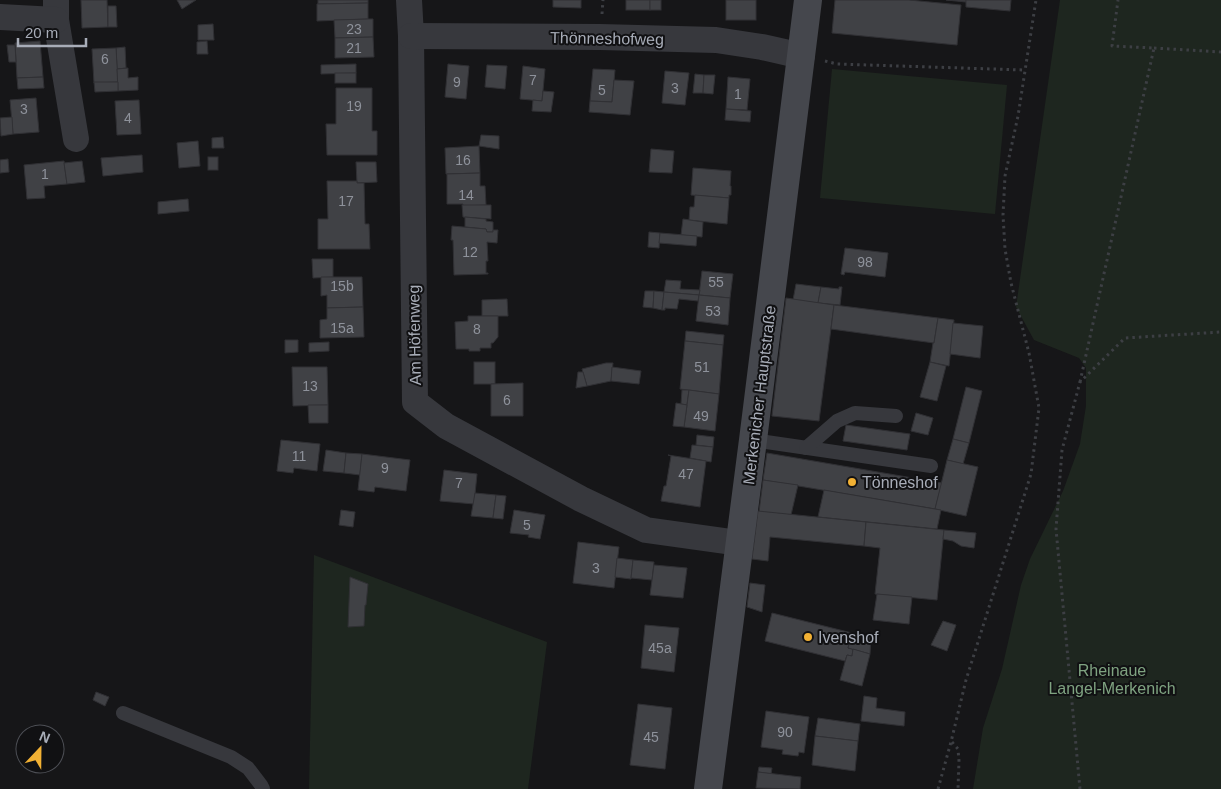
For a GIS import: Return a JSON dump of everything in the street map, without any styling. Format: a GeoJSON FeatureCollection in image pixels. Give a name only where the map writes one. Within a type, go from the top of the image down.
{"type":"FeatureCollection","features":[{"type":"Feature","properties":{"kind":"street","name":"Am Höfenweg"},"geometry":{"type":"LineString","coordinates":[[409,0],[415,402],[446,426],[582,499],[646,530],[739,543]]}},
{"type":"Feature","properties":{"kind":"street","name":"Merkenicher Hauptstraße"},"geometry":{"type":"LineString","coordinates":[[708,789],[808,0]]}},
{"type":"Feature","properties":{"kind":"street"},"geometry":{"type":"LineString","coordinates":[[0,17],[56,10],[76,139]]}},
{"type":"Feature","properties":{"kind":"street","name":"Thönneshofweg"},"geometry":{"type":"LineString","coordinates":[[411,36],[716,40],[762,46],[802,56]]}},
{"type":"Feature","properties":{"kind":"lane"},"geometry":{"type":"LineString","coordinates":[[806,448],[837,421],[855,413],[896,416]]}},
{"type":"Feature","properties":{"kind":"lane"},"geometry":{"type":"LineString","coordinates":[[753,440],[931,466]]}},
{"type":"Feature","properties":{"kind":"lane"},"geometry":{"type":"LineString","coordinates":[[123,713],[232,756],[248,768],[262,785],[263,789]]}},
{"type":"Feature","properties":{"kind":"path"},"geometry":{"type":"LineString","coordinates":[[938,789],[966,680],[1031,474],[1038,418],[1039,408],[1005,249],[1003,215],[1005,176],[1018,116],[1036,0]]}},
{"type":"Feature","properties":{"kind":"path"},"geometry":{"type":"LineString","coordinates":[[1118,0],[1112,46],[1221,52]]}},
{"type":"Feature","properties":{"kind":"path"},"geometry":{"type":"LineString","coordinates":[[1080,789],[1056,529],[1062,450],[1080,382],[1154,48]]}},
{"type":"Feature","properties":{"kind":"path"},"geometry":{"type":"LineString","coordinates":[[802,56],[837,64],[1024,70]]}},
{"type":"Feature","properties":{"kind":"path"},"geometry":{"type":"LineString","coordinates":[[1080,382],[1125,338],[1221,332]]}},
{"type":"Feature","properties":{"kind":"path"},"geometry":{"type":"LineString","coordinates":[[951,742],[958,749],[958,789]]}},
{"type":"Feature","properties":{"kind":"green space","name":"Rheinaue Langel-Merkenich"},"geometry":{"type":"Polygon","coordinates":[[[1060,0],[1221,0],[1221,789],[973,789],[983,728],[1002,669],[1021,585],[1030,559],[1063,491],[1080,444],[1086,406],[1086,368],[1079,358],[1034,340],[1016,307],[1060,0]]]}},
{"type":"Feature","properties":{"kind":"green space"},"geometry":{"type":"Polygon","coordinates":[[[832,69],[1007,85],[995,214],[820,198],[832,69]]]}},
{"type":"Feature","properties":{"kind":"green space"},"geometry":{"type":"Polygon","coordinates":[[[314,555],[547,642],[528,789],[309,789],[314,555]]]}},
{"type":"Feature","properties":{"kind":"building"},"geometry":{"type":"Polygon","coordinates":[[[81,0],[107,0],[108,27],[82,28],[81,0]]]}},
{"type":"Feature","properties":{"kind":"building"},"geometry":{"type":"Polygon","coordinates":[[[177,0],[196,0],[182,9],[177,0]]]}},
{"type":"Feature","properties":{"kind":"building"},"geometry":{"type":"Polygon","coordinates":[[[318,0],[368,0],[368,3],[318,4],[318,0]]]}},
{"type":"Feature","properties":{"kind":"building"},"geometry":{"type":"Polygon","coordinates":[[[553,0],[581,0],[581,8],[553,7],[553,0]]]}},
{"type":"Feature","properties":{"kind":"building"},"geometry":{"type":"Polygon","coordinates":[[[626,0],[650,0],[650,10],[626,10],[626,0]]]}},
{"type":"Feature","properties":{"kind":"building"},"geometry":{"type":"Polygon","coordinates":[[[650,0],[661,0],[661,10],[650,10],[650,0]]]}},
{"type":"Feature","properties":{"kind":"building"},"geometry":{"type":"Polygon","coordinates":[[[726,0],[756,0],[756,20],[726,20],[726,0]]]}},
{"type":"Feature","properties":{"kind":"building"},"geometry":{"type":"Polygon","coordinates":[[[835,0],[909,0],[961,5],[957,45],[832,33],[835,0]]]}},
{"type":"Feature","properties":{"kind":"building"},"geometry":{"type":"Polygon","coordinates":[[[946,0],[966,0],[966,2],[946,0]]]}},
{"type":"Feature","properties":{"kind":"building"},"geometry":{"type":"Polygon","coordinates":[[[966,0],[1011,0],[1010,11],[966,7],[966,0]]]}},
{"type":"Feature","properties":{"kind":"building"},"geometry":{"type":"Polygon","coordinates":[[[368,3],[368,19],[317,21],[317,4],[368,3]]]}},
{"type":"Feature","properties":{"kind":"building"},"geometry":{"type":"Polygon","coordinates":[[[108,6],[116,6],[117,27],[108,27],[108,6]]]}},
{"type":"Feature","properties":{"kind":"building"},"geometry":{"type":"Polygon","coordinates":[[[373,19],[373,37],[335,38],[334,20],[373,19]]]}},
{"type":"Feature","properties":{"kind":"building"},"geometry":{"type":"Polygon","coordinates":[[[213,24],[214,40],[198,40],[198,25],[213,24]]]}},
{"type":"Feature","properties":{"kind":"building"},"geometry":{"type":"Polygon","coordinates":[[[373,37],[374,57],[335,58],[335,38],[373,37]]]}},
{"type":"Feature","properties":{"kind":"building"},"geometry":{"type":"Polygon","coordinates":[[[40,41],[43,77],[17,78],[15,43],[40,41]]]}},
{"type":"Feature","properties":{"kind":"building"},"geometry":{"type":"Polygon","coordinates":[[[207,41],[208,54],[197,54],[197,42],[207,41]]]}},
{"type":"Feature","properties":{"kind":"building"},"geometry":{"type":"Polygon","coordinates":[[[7,45],[15,45],[16,62],[9,62],[7,45]]]}},
{"type":"Feature","properties":{"kind":"building"},"geometry":{"type":"Polygon","coordinates":[[[125,47],[126,68],[117,69],[116,48],[125,47]]]}},
{"type":"Feature","properties":{"kind":"building"},"geometry":{"type":"Polygon","coordinates":[[[116,48],[118,82],[94,83],[92,49],[116,48]]]}},
{"type":"Feature","properties":{"kind":"building"},"geometry":{"type":"Polygon","coordinates":[[[356,64],[356,73],[321,74],[321,65],[356,64]]]}},
{"type":"Feature","properties":{"kind":"building"},"geometry":{"type":"Polygon","coordinates":[[[448,64],[469,66],[466,99],[445,97],[448,64]]]}},
{"type":"Feature","properties":{"kind":"building"},"geometry":{"type":"Polygon","coordinates":[[[487,65],[507,66],[505,89],[485,87],[487,65]]]}},
{"type":"Feature","properties":{"kind":"building"},"geometry":{"type":"Polygon","coordinates":[[[523,66],[545,69],[542,101],[520,99],[523,66]]]}},
{"type":"Feature","properties":{"kind":"building"},"geometry":{"type":"Polygon","coordinates":[[[128,68],[128,78],[138,77],[138,90],[118,91],[117,69],[128,68]]]}},
{"type":"Feature","properties":{"kind":"building"},"geometry":{"type":"Polygon","coordinates":[[[593,69],[615,70],[612,102],[590,101],[593,69]]]}},
{"type":"Feature","properties":{"kind":"building"},"geometry":{"type":"Polygon","coordinates":[[[665,71],[689,73],[685,105],[662,103],[665,71]]]}},
{"type":"Feature","properties":{"kind":"building"},"geometry":{"type":"Polygon","coordinates":[[[335,73],[356,73],[356,83],[335,83],[335,73]]]}},
{"type":"Feature","properties":{"kind":"building"},"geometry":{"type":"Polygon","coordinates":[[[695,74],[704,75],[703,93],[693,93],[695,74]]]}},
{"type":"Feature","properties":{"kind":"building"},"geometry":{"type":"Polygon","coordinates":[[[704,75],[715,75],[713,94],[703,93],[704,75]]]}},
{"type":"Feature","properties":{"kind":"building"},"geometry":{"type":"Polygon","coordinates":[[[43,77],[44,88],[18,89],[17,78],[43,77]]]}},
{"type":"Feature","properties":{"kind":"building"},"geometry":{"type":"Polygon","coordinates":[[[728,77],[750,79],[747,110],[726,109],[728,77]]]}},
{"type":"Feature","properties":{"kind":"building"},"geometry":{"type":"Polygon","coordinates":[[[614,80],[634,81],[630,115],[589,112],[590,101],[612,102],[614,80]]]}},
{"type":"Feature","properties":{"kind":"building"},"geometry":{"type":"Polygon","coordinates":[[[94,82],[118,82],[118,91],[95,92],[94,82]]]}},
{"type":"Feature","properties":{"kind":"building"},"geometry":{"type":"Polygon","coordinates":[[[336,88],[372,88],[372,131],[377,131],[377,155],[327,155],[326,124],[336,124],[336,88]]]}},
{"type":"Feature","properties":{"kind":"building"},"geometry":{"type":"Polygon","coordinates":[[[543,91],[554,92],[551,112],[532,111],[533,100],[542,101],[543,91]]]}},
{"type":"Feature","properties":{"kind":"building"},"geometry":{"type":"Polygon","coordinates":[[[36,98],[39,132],[13,134],[10,100],[36,98]]]}},
{"type":"Feature","properties":{"kind":"building"},"geometry":{"type":"Polygon","coordinates":[[[139,100],[141,134],[117,135],[115,101],[139,100]]]}},
{"type":"Feature","properties":{"kind":"building"},"geometry":{"type":"Polygon","coordinates":[[[726,109],[751,111],[750,122],[725,120],[726,109]]]}},
{"type":"Feature","properties":{"kind":"building"},"geometry":{"type":"Polygon","coordinates":[[[12,117],[13,134],[1,136],[0,118],[12,117]]]}},
{"type":"Feature","properties":{"kind":"building"},"geometry":{"type":"Polygon","coordinates":[[[481,135],[499,136],[499,149],[479,146],[481,135]]]}},
{"type":"Feature","properties":{"kind":"building"},"geometry":{"type":"Polygon","coordinates":[[[223,137],[224,148],[212,148],[212,138],[223,137]]]}},
{"type":"Feature","properties":{"kind":"building"},"geometry":{"type":"Polygon","coordinates":[[[198,141],[200,166],[179,168],[177,143],[198,141]]]}},
{"type":"Feature","properties":{"kind":"building"},"geometry":{"type":"Polygon","coordinates":[[[479,146],[480,173],[446,174],[445,148],[479,146]]]}},
{"type":"Feature","properties":{"kind":"building"},"geometry":{"type":"Polygon","coordinates":[[[651,149],[674,151],[672,173],[649,172],[651,149]]]}},
{"type":"Feature","properties":{"kind":"building"},"geometry":{"type":"Polygon","coordinates":[[[142,155],[143,172],[103,176],[101,158],[142,155]]]}},
{"type":"Feature","properties":{"kind":"building"},"geometry":{"type":"Polygon","coordinates":[[[208,157],[218,157],[218,170],[208,170],[208,157]]]}},
{"type":"Feature","properties":{"kind":"building"},"geometry":{"type":"Polygon","coordinates":[[[8,159],[9,172],[0,173],[0,160],[8,159]]]}},
{"type":"Feature","properties":{"kind":"building"},"geometry":{"type":"Polygon","coordinates":[[[64,161],[67,184],[44,186],[45,198],[27,199],[24,165],[64,161]]]}},
{"type":"Feature","properties":{"kind":"building"},"geometry":{"type":"Polygon","coordinates":[[[82,161],[85,182],[67,184],[64,163],[82,161]]]}},
{"type":"Feature","properties":{"kind":"building"},"geometry":{"type":"Polygon","coordinates":[[[356,162],[376,162],[377,182],[357,183],[356,162]]]}},
{"type":"Feature","properties":{"kind":"building"},"geometry":{"type":"Polygon","coordinates":[[[693,168],[731,171],[731,195],[729,195],[729,198],[691,195],[693,168]]]}},
{"type":"Feature","properties":{"kind":"building"},"geometry":{"type":"Polygon","coordinates":[[[480,173],[480,186],[485,186],[486,205],[463,206],[463,204],[447,204],[447,174],[480,173]]]}},
{"type":"Feature","properties":{"kind":"building"},"geometry":{"type":"Polygon","coordinates":[[[327,181],[357,181],[357,183],[364,183],[365,224],[369,224],[370,249],[318,249],[318,219],[328,219],[327,181]]]}},
{"type":"Feature","properties":{"kind":"building"},"geometry":{"type":"Polygon","coordinates":[[[695,195],[729,198],[727,224],[689,220],[690,207],[694,207],[695,195]]]}},
{"type":"Feature","properties":{"kind":"building"},"geometry":{"type":"Polygon","coordinates":[[[188,199],[189,211],[158,214],[158,202],[188,199]]]}},
{"type":"Feature","properties":{"kind":"building"},"geometry":{"type":"Polygon","coordinates":[[[462,205],[491,205],[491,219],[463,217],[462,205]]]}},
{"type":"Feature","properties":{"kind":"building"},"geometry":{"type":"Polygon","coordinates":[[[465,217],[486,219],[486,221],[493,222],[493,232],[487,232],[486,229],[465,227],[465,217]]]}},
{"type":"Feature","properties":{"kind":"building"},"geometry":{"type":"Polygon","coordinates":[[[683,219],[703,222],[702,237],[681,235],[683,219]]]}},
{"type":"Feature","properties":{"kind":"building"},"geometry":{"type":"Polygon","coordinates":[[[452,226],[486,229],[487,232],[498,230],[497,243],[487,242],[488,261],[486,261],[486,273],[488,274],[454,275],[453,240],[451,240],[452,226]]]}},
{"type":"Feature","properties":{"kind":"building"},"geometry":{"type":"Polygon","coordinates":[[[649,232],[660,233],[659,248],[648,247],[649,232]]]}},
{"type":"Feature","properties":{"kind":"building"},"geometry":{"type":"Polygon","coordinates":[[[660,233],[697,236],[696,246],[659,243],[660,233]]]}},
{"type":"Feature","properties":{"kind":"building"},"geometry":{"type":"Polygon","coordinates":[[[845,248],[888,253],[885,277],[845,272],[844,275],[841,274],[845,248]]]}},
{"type":"Feature","properties":{"kind":"building"},"geometry":{"type":"Polygon","coordinates":[[[312,259],[333,259],[333,277],[313,278],[312,259]]]}},
{"type":"Feature","properties":{"kind":"building"},"geometry":{"type":"Polygon","coordinates":[[[702,271],[733,274],[730,298],[699,295],[702,271]]]}},
{"type":"Feature","properties":{"kind":"building"},"geometry":{"type":"Polygon","coordinates":[[[321,277],[362,277],[363,307],[327,308],[327,295],[321,296],[321,277]]]}},
{"type":"Feature","properties":{"kind":"building"},"geometry":{"type":"Polygon","coordinates":[[[666,280],[681,281],[680,289],[700,290],[699,295],[664,292],[666,280]]]}},
{"type":"Feature","properties":{"kind":"building"},"geometry":{"type":"Polygon","coordinates":[[[796,284],[821,287],[818,303],[793,300],[796,284]]]}},
{"type":"Feature","properties":{"kind":"building"},"geometry":{"type":"Polygon","coordinates":[[[821,287],[839,289],[839,287],[842,287],[840,305],[818,303],[821,287]]]}},
{"type":"Feature","properties":{"kind":"building"},"geometry":{"type":"Polygon","coordinates":[[[645,291],[654,291],[653,308],[643,307],[645,291]]]}},
{"type":"Feature","properties":{"kind":"building"},"geometry":{"type":"Polygon","coordinates":[[[654,291],[664,292],[662,310],[653,308],[654,291]]]}},
{"type":"Feature","properties":{"kind":"building"},"geometry":{"type":"Polygon","coordinates":[[[664,292],[699,295],[698,301],[679,299],[677,309],[665,308],[665,310],[662,310],[664,292]]]}},
{"type":"Feature","properties":{"kind":"building"},"geometry":{"type":"Polygon","coordinates":[[[699,295],[730,298],[728,325],[696,321],[699,295]]]}},
{"type":"Feature","properties":{"kind":"building"},"geometry":{"type":"Polygon","coordinates":[[[786,298],[834,305],[819,421],[772,416],[786,298]]]}},
{"type":"Feature","properties":{"kind":"building"},"geometry":{"type":"Polygon","coordinates":[[[507,299],[508,316],[482,316],[482,300],[507,299]]]}},
{"type":"Feature","properties":{"kind":"building"},"geometry":{"type":"Polygon","coordinates":[[[834,305],[938,318],[934,343],[831,329],[834,305]]]}},
{"type":"Feature","properties":{"kind":"building"},"geometry":{"type":"Polygon","coordinates":[[[363,307],[364,337],[320,338],[320,320],[327,319],[327,308],[363,307]]]}},
{"type":"Feature","properties":{"kind":"building"},"geometry":{"type":"Polygon","coordinates":[[[468,316],[498,316],[498,337],[491,343],[491,348],[480,348],[480,351],[456,349],[455,322],[468,321],[468,316]]]}},
{"type":"Feature","properties":{"kind":"building"},"geometry":{"type":"Polygon","coordinates":[[[938,318],[954,320],[949,366],[930,362],[938,318]]]}},
{"type":"Feature","properties":{"kind":"building"},"geometry":{"type":"Polygon","coordinates":[[[953,323],[983,326],[980,358],[950,354],[953,323]]]}},
{"type":"Feature","properties":{"kind":"building"},"geometry":{"type":"Polygon","coordinates":[[[686,331],[724,335],[723,345],[685,341],[686,331]]]}},
{"type":"Feature","properties":{"kind":"building"},"geometry":{"type":"Polygon","coordinates":[[[285,340],[298,340],[298,352],[285,353],[285,340]]]}},
{"type":"Feature","properties":{"kind":"building"},"geometry":{"type":"Polygon","coordinates":[[[685,341],[723,345],[719,394],[680,389],[685,341]]]}},
{"type":"Feature","properties":{"kind":"building"},"geometry":{"type":"Polygon","coordinates":[[[329,342],[329,351],[309,352],[309,343],[329,342]]]}},
{"type":"Feature","properties":{"kind":"building"},"geometry":{"type":"Polygon","coordinates":[[[474,362],[495,362],[495,384],[474,384],[474,362]]]}},
{"type":"Feature","properties":{"kind":"building"},"geometry":{"type":"Polygon","coordinates":[[[930,362],[946,366],[937,401],[920,397],[930,362]]]}},
{"type":"Feature","properties":{"kind":"building"},"geometry":{"type":"Polygon","coordinates":[[[613,363],[611,381],[587,386],[582,369],[613,363]]]}},
{"type":"Feature","properties":{"kind":"building"},"geometry":{"type":"Polygon","coordinates":[[[292,367],[327,367],[328,405],[293,406],[292,367]]]}},
{"type":"Feature","properties":{"kind":"building"},"geometry":{"type":"Polygon","coordinates":[[[612,367],[641,371],[639,384],[611,381],[612,367]]]}},
{"type":"Feature","properties":{"kind":"building"},"geometry":{"type":"Polygon","coordinates":[[[578,372],[583,372],[587,386],[576,388],[578,372]]]}},
{"type":"Feature","properties":{"kind":"building"},"geometry":{"type":"Polygon","coordinates":[[[523,383],[523,416],[491,416],[491,384],[523,383]]]}},
{"type":"Feature","properties":{"kind":"building"},"geometry":{"type":"Polygon","coordinates":[[[966,387],[982,391],[969,443],[953,439],[966,387]]]}},
{"type":"Feature","properties":{"kind":"building"},"geometry":{"type":"Polygon","coordinates":[[[682,390],[689,390],[687,405],[681,404],[682,390]]]}},
{"type":"Feature","properties":{"kind":"building"},"geometry":{"type":"Polygon","coordinates":[[[689,390],[719,394],[715,431],[684,427],[689,390]]]}},
{"type":"Feature","properties":{"kind":"building"},"geometry":{"type":"Polygon","coordinates":[[[676,403],[687,405],[684,427],[673,426],[676,403]]]}},
{"type":"Feature","properties":{"kind":"building"},"geometry":{"type":"Polygon","coordinates":[[[308,405],[328,405],[328,423],[309,423],[308,405]]]}},
{"type":"Feature","properties":{"kind":"building"},"geometry":{"type":"Polygon","coordinates":[[[916,413],[933,418],[928,435],[911,431],[916,413]]]}},
{"type":"Feature","properties":{"kind":"building"},"geometry":{"type":"Polygon","coordinates":[[[846,425],[910,434],[907,450],[843,441],[846,425]]]}},
{"type":"Feature","properties":{"kind":"building"},"geometry":{"type":"Polygon","coordinates":[[[697,435],[714,437],[713,447],[696,445],[697,435]]]}},
{"type":"Feature","properties":{"kind":"building"},"geometry":{"type":"Polygon","coordinates":[[[953,439],[969,443],[963,464],[947,460],[953,439]]]}},
{"type":"Feature","properties":{"kind":"building"},"geometry":{"type":"Polygon","coordinates":[[[281,440],[320,444],[317,471],[294,468],[293,473],[277,471],[281,440]]]}},
{"type":"Feature","properties":{"kind":"building"},"geometry":{"type":"Polygon","coordinates":[[[692,445],[713,447],[711,462],[690,458],[692,445]]]}},
{"type":"Feature","properties":{"kind":"building"},"geometry":{"type":"Polygon","coordinates":[[[326,450],[346,453],[344,473],[323,471],[326,450]]]}},
{"type":"Feature","properties":{"kind":"building"},"geometry":{"type":"Polygon","coordinates":[[[346,453],[362,454],[360,475],[344,473],[346,453]]]}},
{"type":"Feature","properties":{"kind":"building","name":"Tönneshof"},"geometry":{"type":"Polygon","coordinates":[[[767,453],[942,483],[935,509],[763,480],[767,453]]]}},
{"type":"Feature","properties":{"kind":"building"},"geometry":{"type":"Polygon","coordinates":[[[362,454],[410,460],[406,491],[375,487],[374,492],[358,490],[362,454]]]}},
{"type":"Feature","properties":{"kind":"building"},"geometry":{"type":"Polygon","coordinates":[[[668,455],[706,461],[700,507],[661,501],[664,486],[666,486],[671,456],[668,455]]]}},
{"type":"Feature","properties":{"kind":"building"},"geometry":{"type":"Polygon","coordinates":[[[947,460],[978,467],[966,516],[935,509],[947,460]]]}},
{"type":"Feature","properties":{"kind":"building"},"geometry":{"type":"Polygon","coordinates":[[[444,470],[477,474],[474,504],[440,501],[444,470]]]}},
{"type":"Feature","properties":{"kind":"building"},"geometry":{"type":"Polygon","coordinates":[[[763,480],[798,485],[791,515],[759,512],[763,480]]]}},
{"type":"Feature","properties":{"kind":"building"},"geometry":{"type":"Polygon","coordinates":[[[824,490],[941,510],[937,529],[818,517],[824,490]]]}},
{"type":"Feature","properties":{"kind":"building"},"geometry":{"type":"Polygon","coordinates":[[[475,493],[496,495],[493,518],[471,516],[475,493]]]}},
{"type":"Feature","properties":{"kind":"building"},"geometry":{"type":"Polygon","coordinates":[[[496,495],[506,496],[503,519],[493,518],[496,495]]]}},
{"type":"Feature","properties":{"kind":"building"},"geometry":{"type":"Polygon","coordinates":[[[341,510],[355,512],[353,527],[339,525],[341,510]]]}},
{"type":"Feature","properties":{"kind":"building"},"geometry":{"type":"Polygon","coordinates":[[[514,510],[545,515],[540,539],[528,537],[529,535],[510,533],[514,510]]]}},
{"type":"Feature","properties":{"kind":"building"},"geometry":{"type":"Polygon","coordinates":[[[758,511],[866,522],[864,546],[770,537],[768,561],[752,559],[758,511]]]}},
{"type":"Feature","properties":{"kind":"building"},"geometry":{"type":"Polygon","coordinates":[[[866,522],[944,530],[937,600],[875,594],[880,548],[864,546],[866,522]]]}},
{"type":"Feature","properties":{"kind":"building"},"geometry":{"type":"Polygon","coordinates":[[[944,530],[976,533],[974,548],[961,546],[953,541],[943,539],[944,530]]]}},
{"type":"Feature","properties":{"kind":"building"},"geometry":{"type":"Polygon","coordinates":[[[578,542],[619,547],[614,588],[573,583],[578,542]]]}},
{"type":"Feature","properties":{"kind":"building"},"geometry":{"type":"Polygon","coordinates":[[[617,558],[633,560],[631,579],[615,577],[617,558]]]}},
{"type":"Feature","properties":{"kind":"building"},"geometry":{"type":"Polygon","coordinates":[[[633,560],[654,562],[652,580],[631,578],[633,560]]]}},
{"type":"Feature","properties":{"kind":"building"},"geometry":{"type":"Polygon","coordinates":[[[654,565],[687,568],[683,598],[650,595],[654,565]]]}},
{"type":"Feature","properties":{"kind":"building"},"geometry":{"type":"Polygon","coordinates":[[[350,577],[368,584],[364,626],[348,627],[350,577]]]}},
{"type":"Feature","properties":{"kind":"building"},"geometry":{"type":"Polygon","coordinates":[[[750,583],[765,585],[762,612],[747,607],[750,583]]]}},
{"type":"Feature","properties":{"kind":"building"},"geometry":{"type":"Polygon","coordinates":[[[877,594],[912,597],[909,624],[873,620],[877,594]]]}},
{"type":"Feature","properties":{"kind":"building","name":"Ivenshof"},"geometry":{"type":"Polygon","coordinates":[[[772,613],[852,633],[848,648],[853,649],[852,656],[847,655],[845,661],[765,641],[772,613]]]}},
{"type":"Feature","properties":{"kind":"building"},"geometry":{"type":"Polygon","coordinates":[[[943,621],[956,625],[947,651],[931,645],[943,621]]]}},
{"type":"Feature","properties":{"kind":"building"},"geometry":{"type":"Polygon","coordinates":[[[645,625],[679,628],[674,672],[641,668],[645,625]]]}},
{"type":"Feature","properties":{"kind":"building"},"geometry":{"type":"Polygon","coordinates":[[[852,633],[871,638],[870,654],[848,648],[852,633]]]}},
{"type":"Feature","properties":{"kind":"building"},"geometry":{"type":"Polygon","coordinates":[[[853,649],[870,654],[862,686],[840,680],[847,655],[852,656],[853,649]]]}},
{"type":"Feature","properties":{"kind":"building"},"geometry":{"type":"Polygon","coordinates":[[[96,692],[109,697],[105,706],[93,700],[96,692]]]}},
{"type":"Feature","properties":{"kind":"building"},"geometry":{"type":"Polygon","coordinates":[[[864,696],[877,698],[876,708],[905,712],[904,726],[861,721],[864,696]]]}},
{"type":"Feature","properties":{"kind":"building"},"geometry":{"type":"Polygon","coordinates":[[[638,704],[672,708],[665,769],[630,765],[638,704]]]}},
{"type":"Feature","properties":{"kind":"building"},"geometry":{"type":"Polygon","coordinates":[[[766,711],[809,717],[804,753],[799,752],[798,756],[782,754],[783,750],[761,747],[766,711]]]}},
{"type":"Feature","properties":{"kind":"building"},"geometry":{"type":"Polygon","coordinates":[[[818,718],[860,724],[858,741],[815,736],[818,718]]]}},
{"type":"Feature","properties":{"kind":"building"},"geometry":{"type":"Polygon","coordinates":[[[815,736],[858,741],[855,771],[812,765],[815,736]]]}},
{"type":"Feature","properties":{"kind":"building"},"geometry":{"type":"Polygon","coordinates":[[[759,767],[772,768],[771,774],[758,772],[759,767]]]}},
{"type":"Feature","properties":{"kind":"building"},"geometry":{"type":"Polygon","coordinates":[[[758,772],[801,777],[800,789],[756,788],[758,772]]]}},
{"type":"Feature","properties":{"kind":"place","name":"Tönneshof"},"geometry":{"type":"Point","coordinates":[852,482]}},
{"type":"Feature","properties":{"kind":"place","name":"Ivenshof"},"geometry":{"type":"Point","coordinates":[808,637]}}]}
